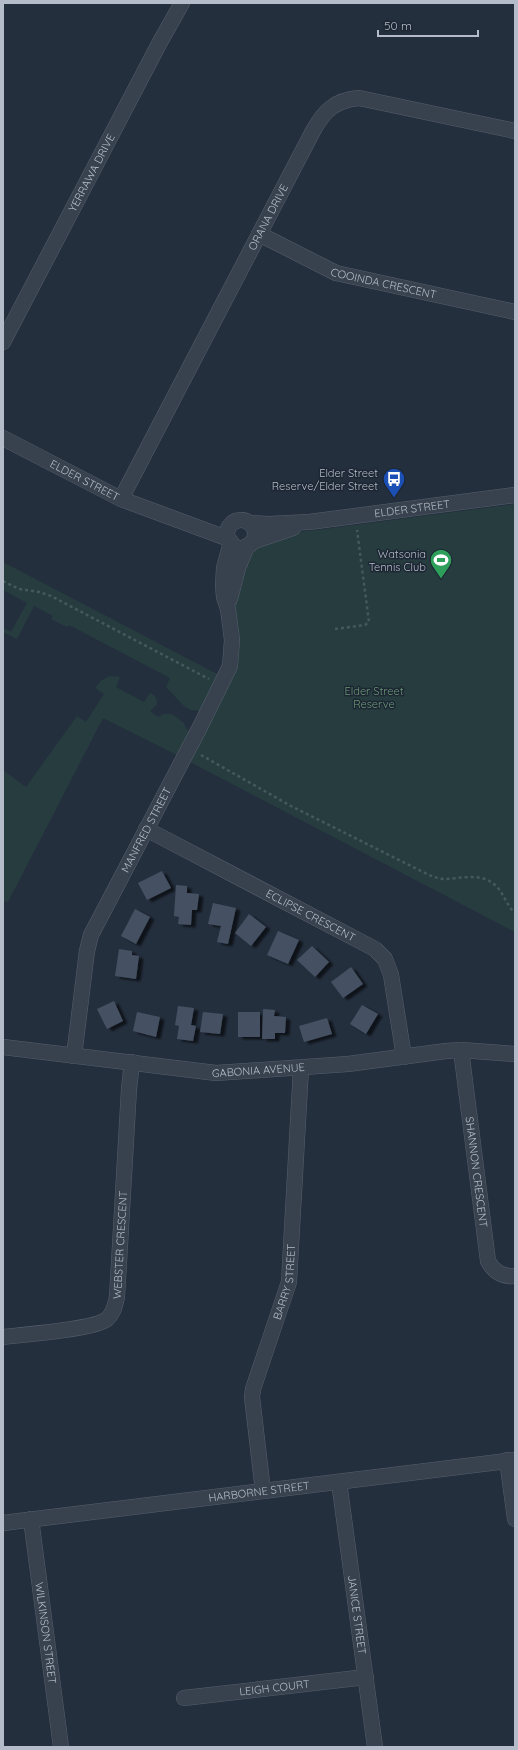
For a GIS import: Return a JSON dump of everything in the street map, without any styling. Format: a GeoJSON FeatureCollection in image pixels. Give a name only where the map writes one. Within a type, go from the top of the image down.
{"type":"FeatureCollection","features":[{"type":"Feature","properties":{"kind":"street","name":"YERRAWA DRIVE"},"geometry":{"type":"LineString","coordinates":[[3,342],[160,42],[182,3]]}},
{"type":"Feature","properties":{"kind":"street","name":"ORANA DRIVE"},"geometry":{"type":"LineString","coordinates":[[121,499],[320,118],[327,110],[340,102],[359,98],[515,131]]}},
{"type":"Feature","properties":{"kind":"street","name":"COOINDA CRESCENT"},"geometry":{"type":"LineString","coordinates":[[259,234],[336,273],[515,312]]}},
{"type":"Feature","properties":{"kind":"street","name":"ELDER STREET"},"geometry":{"type":"LineString","coordinates":[[3,438],[121,499],[230,535]]}},
{"type":"Feature","properties":{"kind":"street","name":"ELDER STREET"},"geometry":{"type":"LineString","coordinates":[[250,523],[269,524],[309,522],[515,495]]}},
{"type":"Feature","properties":{"kind":"street"},"geometry":{"type":"LineString","coordinates":[[238,520],[250,523],[255,530],[255,534],[249,544],[238,547],[230,535],[238,520]]}},
{"type":"Feature","properties":{"kind":"street","name":"ELDER STREET"},"geometry":{"type":"LineString","coordinates":[[249,544],[309,522]]}},
{"type":"Feature","properties":{"kind":"street","name":"MANFRED STREET"},"geometry":{"type":"LineString","coordinates":[[74,1056],[88,942],[230,666],[232,648],[228,609],[224,597],[223,586],[224,568],[230,535]]}},
{"type":"Feature","properties":{"kind":"street","name":"MANFRED STREET"},"geometry":{"type":"LineString","coordinates":[[228,609],[233,584],[249,544]]}},
{"type":"Feature","properties":{"kind":"street","name":"ECLIPSE CRESCENT"},"geometry":{"type":"LineString","coordinates":[[146,829],[375,949],[385,959],[391,975],[404,1057]]}},
{"type":"Feature","properties":{"kind":"street","name":"GABONIA AVENUE"},"geometry":{"type":"LineString","coordinates":[[3,1046],[216,1073],[356,1064],[461,1050],[515,1054]]}},
{"type":"Feature","properties":{"kind":"street","name":"SHANNON CRESCENT"},"geometry":{"type":"LineString","coordinates":[[461,1050],[488,1261],[497,1272],[504,1276],[515,1276]]}},
{"type":"Feature","properties":{"kind":"street","name":"WEBSTER CRESCENT"},"geometry":{"type":"LineString","coordinates":[[3,1337],[92,1326],[106,1320],[114,1310],[117,1297],[129,1089],[132,1062]]}},
{"type":"Feature","properties":{"kind":"street","name":"BARRY STREET"},"geometry":{"type":"LineString","coordinates":[[263,1491],[252,1397],[253,1389],[289,1282],[301,1068]]}},
{"type":"Feature","properties":{"kind":"street"},"geometry":{"type":"LineString","coordinates":[[511,1460],[515,1519]]}},
{"type":"Feature","properties":{"kind":"street","name":"HARBORNE STREET"},"geometry":{"type":"LineString","coordinates":[[3,1523],[511,1460]]}},
{"type":"Feature","properties":{"kind":"street","name":"JANICE STREET"},"geometry":{"type":"LineString","coordinates":[[339,1482],[375,1747]]}},
{"type":"Feature","properties":{"kind":"street","name":"WILKINSON STREET"},"geometry":{"type":"LineString","coordinates":[[31,1520],[61,1747]]}},
{"type":"Feature","properties":{"kind":"street","name":"LEIGH COURT"},"geometry":{"type":"LineString","coordinates":[[184,1698],[366,1677]]}},
{"type":"Feature","properties":{"kind":"path"},"geometry":{"type":"LineString","coordinates":[[335,629],[365,625],[369,622],[357,530]]}},
{"type":"Feature","properties":{"kind":"path"},"geometry":{"type":"LineString","coordinates":[[3,581],[19,589],[39,592],[51,596],[209,679]]}},
{"type":"Feature","properties":{"kind":"path"},"geometry":{"type":"LineString","coordinates":[[200,754],[291,806],[425,874],[441,879],[477,877],[490,882],[500,891],[510,908],[515,913]]}},
{"type":"Feature","properties":{"kind":"green space","name":"Elder Street Reserve"},"geometry":{"type":"Polygon","coordinates":[[[515,504],[515,932],[188,761],[230,681],[234,603],[251,551],[259,545],[284,535],[515,504]]]}},
{"type":"Feature","properties":{"kind":"green space"},"geometry":{"type":"Polygon","coordinates":[[[3,562],[219,675],[201,711],[191,710],[185,707],[166,687],[170,678],[69,625],[67,627],[51,619],[53,616],[34,606],[17,639],[3,632],[3,628],[11,632],[27,603],[3,590],[3,562]]]}},
{"type":"Feature","properties":{"kind":"green space"},"geometry":{"type":"Polygon","coordinates":[[[110,676],[120,677],[116,687],[144,702],[150,693],[153,695],[156,698],[157,704],[150,711],[158,717],[166,714],[172,714],[184,723],[190,732],[177,755],[103,718],[8,902],[3,901],[3,770],[26,787],[77,716],[86,722],[104,694],[95,688],[102,680],[110,676]]]}},
{"type":"Feature","properties":{"kind":"building"},"geometry":{"type":"Polygon","coordinates":[[[162,871],[171,888],[147,900],[138,883],[162,871]]]}},
{"type":"Feature","properties":{"kind":"building"},"geometry":{"type":"Polygon","coordinates":[[[176,885],[187,886],[187,893],[199,894],[197,910],[192,910],[191,925],[178,924],[179,917],[174,916],[176,885]]]}},
{"type":"Feature","properties":{"kind":"building"},"geometry":{"type":"Polygon","coordinates":[[[213,903],[236,908],[228,944],[217,942],[221,926],[208,924],[213,903]]]}},
{"type":"Feature","properties":{"kind":"building"},"geometry":{"type":"Polygon","coordinates":[[[135,909],[150,917],[136,944],[121,936],[135,909]]]}},
{"type":"Feature","properties":{"kind":"building"},"geometry":{"type":"Polygon","coordinates":[[[249,914],[266,927],[251,946],[235,933],[249,914]]]}},
{"type":"Feature","properties":{"kind":"building"},"geometry":{"type":"Polygon","coordinates":[[[278,931],[299,940],[288,964],[267,955],[278,931]]]}},
{"type":"Feature","properties":{"kind":"building"},"geometry":{"type":"Polygon","coordinates":[[[312,946],[329,962],[315,977],[297,960],[312,946]]]}},
{"type":"Feature","properties":{"kind":"building"},"geometry":{"type":"Polygon","coordinates":[[[119,949],[132,951],[132,955],[139,956],[136,979],[115,976],[119,949]]]}},
{"type":"Feature","properties":{"kind":"building"},"geometry":{"type":"Polygon","coordinates":[[[351,967],[363,984],[343,998],[331,982],[351,967]]]}},
{"type":"Feature","properties":{"kind":"building"},"geometry":{"type":"Polygon","coordinates":[[[114,1001],[123,1021],[107,1029],[97,1009],[114,1001]]]}},
{"type":"Feature","properties":{"kind":"building"},"geometry":{"type":"Polygon","coordinates":[[[362,1005],[378,1014],[366,1034],[350,1024],[362,1005]]]}},
{"type":"Feature","properties":{"kind":"building"},"geometry":{"type":"Polygon","coordinates":[[[178,1006],[194,1008],[191,1025],[196,1026],[193,1041],[177,1039],[179,1026],[175,1025],[178,1006]]]}},
{"type":"Feature","properties":{"kind":"building"},"geometry":{"type":"Polygon","coordinates":[[[263,1009],[275,1010],[274,1016],[286,1017],[285,1033],[275,1033],[275,1039],[262,1039],[263,1009]]]}},
{"type":"Feature","properties":{"kind":"building"},"geometry":{"type":"Polygon","coordinates":[[[137,1012],[160,1017],[156,1037],[133,1031],[137,1012]]]}},
{"type":"Feature","properties":{"kind":"building"},"geometry":{"type":"Polygon","coordinates":[[[203,1012],[223,1014],[220,1034],[200,1032],[203,1012]]]}},
{"type":"Feature","properties":{"kind":"building"},"geometry":{"type":"Polygon","coordinates":[[[238,1012],[260,1012],[260,1037],[238,1037],[238,1012]]]}},
{"type":"Feature","properties":{"kind":"building"},"geometry":{"type":"Polygon","coordinates":[[[327,1018],[332,1034],[304,1042],[299,1026],[327,1018]]]}},
{"type":"Feature","properties":{"kind":"place","name":"Elder Street Reserve/Elder Street"},"geometry":{"type":"Point","coordinates":[394,498]}},
{"type":"Feature","properties":{"kind":"place","name":"Watsonia Tennis Club"},"geometry":{"type":"Point","coordinates":[441,580]}}]}
